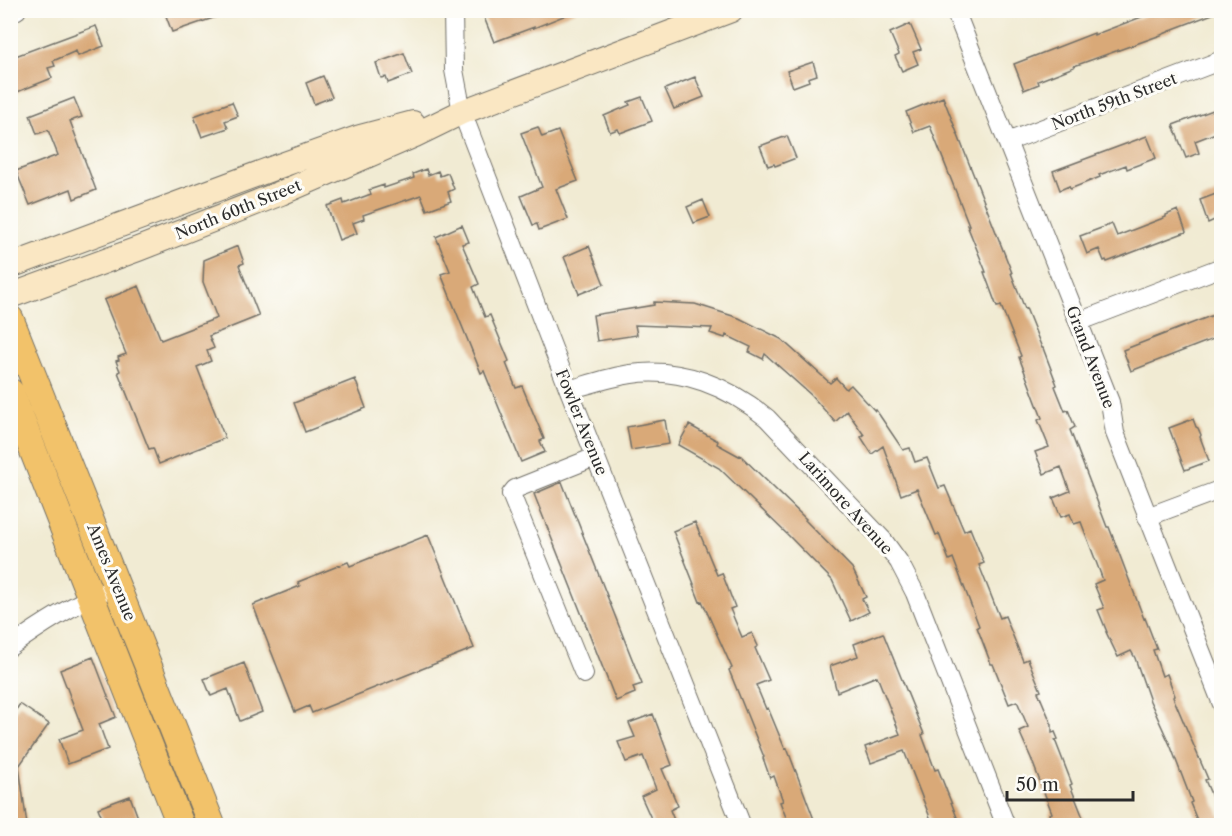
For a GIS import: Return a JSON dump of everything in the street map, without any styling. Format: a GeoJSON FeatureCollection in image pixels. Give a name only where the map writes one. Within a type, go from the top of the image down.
{"type":"FeatureCollection","features":[{"type":"Feature","properties":{"kind":"main road","name":"North 60th Street"},"geometry":{"type":"LineString","coordinates":[[10,296],[281,193],[462,112],[731,10]]}},
{"type":"Feature","properties":{"kind":"main road","name":"North 60th Street"},"geometry":{"type":"LineString","coordinates":[[10,266],[360,137],[462,112]]}},
{"type":"Feature","properties":{"kind":"main road","name":"Ames Avenue"},"geometry":{"type":"LineString","coordinates":[[10,319],[212,825]]}},
{"type":"Feature","properties":{"kind":"main road","name":"Ames Avenue"},"geometry":{"type":"LineString","coordinates":[[10,392],[181,825]]}},
{"type":"Feature","properties":{"kind":"street"},"geometry":{"type":"LineString","coordinates":[[10,13],[17,10]]}},
{"type":"Feature","properties":{"kind":"street","name":"Fowler Avenue"},"geometry":{"type":"LineString","coordinates":[[453,10],[454,70],[462,112],[595,457],[742,825]]}},
{"type":"Feature","properties":{"kind":"street","name":"Grand Avenue"},"geometry":{"type":"LineString","coordinates":[[956,10],[1110,402],[1115,433],[1221,704]]}},
{"type":"Feature","properties":{"kind":"street","name":"North 59th Street"},"geometry":{"type":"LineString","coordinates":[[1007,142],[1221,60]]}},
{"type":"Feature","properties":{"kind":"street"},"geometry":{"type":"LineString","coordinates":[[1078,322],[1221,267]]}},
{"type":"Feature","properties":{"kind":"street","name":"Larimore Avenue"},"geometry":{"type":"LineString","coordinates":[[569,390],[625,375],[669,374],[709,383],[728,391],[750,404],[767,418],[883,540],[899,562],[915,593],[1006,825]]}},
{"type":"Feature","properties":{"kind":"street"},"geometry":{"type":"LineString","coordinates":[[584,674],[511,494],[515,489],[595,457]]}},
{"type":"Feature","properties":{"kind":"street"},"geometry":{"type":"LineString","coordinates":[[1147,517],[1221,489]]}},
{"type":"Feature","properties":{"kind":"street"},"geometry":{"type":"LineString","coordinates":[[10,647],[72,606],[117,586]]}},
{"type":"Feature","properties":{"kind":"building"},"geometry":{"type":"Polygon","coordinates":[[[170,10],[228,10],[228,13],[172,32],[166,16],[172,14],[170,10]]]}},
{"type":"Feature","properties":{"kind":"building"},"geometry":{"type":"Polygon","coordinates":[[[481,10],[576,10],[576,11],[494,42],[481,10]]]}},
{"type":"Feature","properties":{"kind":"building"},"geometry":{"type":"Polygon","coordinates":[[[1151,10],[1218,10],[1218,12],[1074,66],[1038,81],[1039,84],[1024,90],[1014,64],[1152,13],[1151,10]]]}},
{"type":"Feature","properties":{"kind":"building"},"geometry":{"type":"Polygon","coordinates":[[[910,24],[921,49],[913,52],[918,64],[902,71],[895,56],[899,54],[890,33],[910,24]]]}},
{"type":"Feature","properties":{"kind":"building"},"geometry":{"type":"Polygon","coordinates":[[[96,26],[104,46],[78,56],[76,51],[53,61],[55,66],[48,68],[52,78],[10,95],[10,58],[96,26]]]}},
{"type":"Feature","properties":{"kind":"building"},"geometry":{"type":"Polygon","coordinates":[[[404,53],[412,74],[388,83],[386,77],[381,78],[376,63],[404,53]]]}},
{"type":"Feature","properties":{"kind":"building"},"geometry":{"type":"Polygon","coordinates":[[[813,62],[817,75],[793,87],[787,71],[813,62]]]}},
{"type":"Feature","properties":{"kind":"building"},"geometry":{"type":"Polygon","coordinates":[[[323,76],[332,97],[314,104],[306,83],[323,76]]]}},
{"type":"Feature","properties":{"kind":"building"},"geometry":{"type":"Polygon","coordinates":[[[695,77],[704,97],[674,109],[665,89],[695,77]]]}},
{"type":"Feature","properties":{"kind":"building"},"geometry":{"type":"Polygon","coordinates":[[[642,97],[652,121],[620,133],[618,129],[610,132],[604,116],[642,97]]]}},
{"type":"Feature","properties":{"kind":"building"},"geometry":{"type":"Polygon","coordinates":[[[943,97],[1025,309],[1043,348],[1065,411],[1068,410],[1075,427],[1070,430],[1157,649],[1153,650],[1162,676],[1167,674],[1175,696],[1173,697],[1208,779],[1205,780],[1221,818],[1221,825],[1199,825],[1135,658],[1131,651],[1118,657],[1106,632],[1098,610],[1104,608],[1094,584],[1103,580],[1081,522],[1074,524],[1070,514],[1061,517],[1053,498],[1070,491],[1061,467],[1044,474],[1035,452],[1049,447],[1038,420],[1042,418],[1019,357],[1021,356],[1001,306],[997,307],[967,225],[969,225],[930,126],[914,132],[906,112],[943,97]]]}},
{"type":"Feature","properties":{"kind":"building"},"geometry":{"type":"Polygon","coordinates":[[[74,98],[82,117],[70,121],[96,190],[74,199],[71,189],[30,205],[16,171],[58,155],[48,130],[37,134],[30,115],[74,98]]]}},
{"type":"Feature","properties":{"kind":"building"},"geometry":{"type":"Polygon","coordinates":[[[232,102],[238,116],[225,121],[228,128],[202,137],[194,116],[232,102]]]}},
{"type":"Feature","properties":{"kind":"building"},"geometry":{"type":"Polygon","coordinates":[[[1221,107],[1221,131],[1195,141],[1199,153],[1186,158],[1173,125],[1221,107]]]}},
{"type":"Feature","properties":{"kind":"building"},"geometry":{"type":"Polygon","coordinates":[[[538,127],[542,137],[558,131],[578,181],[556,189],[568,219],[539,230],[537,224],[533,225],[521,196],[542,187],[521,133],[538,127]]]}},
{"type":"Feature","properties":{"kind":"building"},"geometry":{"type":"Polygon","coordinates":[[[787,136],[796,158],[775,166],[774,164],[768,166],[760,146],[787,136]]]}},
{"type":"Feature","properties":{"kind":"building"},"geometry":{"type":"Polygon","coordinates":[[[1147,136],[1156,158],[1127,169],[1126,165],[1070,189],[1069,186],[1060,190],[1053,171],[1147,136]]]}},
{"type":"Feature","properties":{"kind":"building"},"geometry":{"type":"Polygon","coordinates":[[[426,169],[428,175],[438,171],[440,176],[448,173],[454,189],[448,192],[451,201],[427,210],[421,195],[363,215],[364,219],[353,223],[357,233],[339,240],[327,206],[343,200],[344,204],[371,194],[369,190],[384,185],[384,188],[414,178],[413,174],[426,169]]]}},
{"type":"Feature","properties":{"kind":"building"},"geometry":{"type":"Polygon","coordinates":[[[1221,192],[1221,217],[1208,223],[1200,200],[1221,192]]]}},
{"type":"Feature","properties":{"kind":"building"},"geometry":{"type":"Polygon","coordinates":[[[703,200],[710,217],[694,223],[687,207],[703,200]]]}},
{"type":"Feature","properties":{"kind":"building"},"geometry":{"type":"Polygon","coordinates":[[[1178,210],[1186,232],[1107,262],[1104,261],[1099,249],[1087,254],[1080,236],[1112,224],[1117,236],[1178,210]]]}},
{"type":"Feature","properties":{"kind":"building"},"geometry":{"type":"Polygon","coordinates":[[[462,225],[469,242],[462,244],[479,284],[473,287],[485,317],[490,315],[509,361],[506,363],[516,388],[522,386],[544,439],[540,441],[545,452],[521,462],[484,371],[481,373],[441,274],[450,271],[436,237],[462,225]]]}},
{"type":"Feature","properties":{"kind":"building"},"geometry":{"type":"Polygon","coordinates":[[[238,246],[244,263],[239,265],[259,316],[209,336],[214,348],[207,351],[211,361],[197,367],[225,438],[159,464],[153,448],[149,449],[118,372],[120,371],[116,361],[119,360],[118,357],[126,354],[104,300],[139,286],[161,340],[217,318],[203,282],[204,260],[238,246]]]}},
{"type":"Feature","properties":{"kind":"building"},"geometry":{"type":"Polygon","coordinates":[[[589,246],[604,284],[579,294],[564,257],[589,246]]]}},
{"type":"Feature","properties":{"kind":"building"},"geometry":{"type":"Polygon","coordinates":[[[654,302],[695,304],[739,318],[781,339],[830,383],[836,378],[846,389],[851,385],[876,410],[903,450],[910,448],[915,462],[927,458],[939,488],[945,486],[964,531],[970,528],[984,563],[979,565],[1000,618],[1005,616],[1023,661],[1028,659],[1041,691],[1038,692],[1052,725],[1052,733],[1055,732],[1058,739],[1055,740],[1086,825],[1053,825],[1049,814],[1052,813],[1019,731],[1028,727],[1017,701],[1009,704],[993,664],[991,664],[953,558],[949,560],[917,489],[901,495],[883,446],[872,454],[861,437],[864,435],[847,411],[835,422],[811,395],[765,354],[763,359],[749,352],[751,347],[726,335],[725,338],[710,333],[712,328],[635,325],[637,335],[597,341],[593,315],[654,305],[654,302]]]}},
{"type":"Feature","properties":{"kind":"building"},"geometry":{"type":"Polygon","coordinates":[[[1221,312],[1221,336],[1131,371],[1123,350],[1221,312]]]}},
{"type":"Feature","properties":{"kind":"building"},"geometry":{"type":"Polygon","coordinates":[[[355,379],[366,408],[305,432],[294,403],[355,379]]]}},
{"type":"Feature","properties":{"kind":"building"},"geometry":{"type":"Polygon","coordinates":[[[1193,419],[1209,461],[1185,470],[1169,428],[1193,419]]]}},
{"type":"Feature","properties":{"kind":"building"},"geometry":{"type":"Polygon","coordinates":[[[665,420],[669,444],[631,450],[627,427],[665,420]]]}},
{"type":"Feature","properties":{"kind":"building"},"geometry":{"type":"Polygon","coordinates":[[[689,425],[718,441],[717,444],[740,455],[806,519],[852,568],[866,597],[862,599],[869,612],[851,621],[832,580],[789,536],[719,468],[678,445],[689,425]]]}},
{"type":"Feature","properties":{"kind":"building"},"geometry":{"type":"Polygon","coordinates":[[[562,482],[642,684],[633,687],[635,693],[616,701],[534,494],[562,482]]]}},
{"type":"Feature","properties":{"kind":"building"},"geometry":{"type":"Polygon","coordinates":[[[695,522],[717,575],[722,573],[735,607],[730,609],[742,637],[752,633],[758,646],[755,648],[769,680],[756,685],[785,749],[787,748],[815,822],[806,825],[789,825],[780,802],[783,801],[774,776],[770,778],[764,757],[729,670],[732,668],[702,601],[700,602],[673,531],[695,522]]]}},
{"type":"Feature","properties":{"kind":"building"},"geometry":{"type":"Polygon","coordinates":[[[428,535],[474,648],[312,713],[309,706],[295,712],[253,605],[300,586],[298,582],[348,562],[350,566],[428,535]]]}},
{"type":"Feature","properties":{"kind":"building"},"geometry":{"type":"Polygon","coordinates":[[[883,633],[924,734],[922,735],[935,770],[938,769],[960,825],[933,825],[904,751],[871,763],[865,747],[900,734],[877,676],[837,692],[830,666],[858,656],[854,644],[883,633]]]}},
{"type":"Feature","properties":{"kind":"building"},"geometry":{"type":"Polygon","coordinates":[[[93,657],[116,717],[99,724],[108,749],[68,764],[59,739],[83,730],[60,670],[93,657]]]}},
{"type":"Feature","properties":{"kind":"building"},"geometry":{"type":"Polygon","coordinates":[[[244,663],[262,712],[240,721],[228,689],[211,696],[204,679],[244,663]]]}},
{"type":"Feature","properties":{"kind":"building"},"geometry":{"type":"Polygon","coordinates":[[[20,704],[49,724],[19,766],[27,825],[10,825],[10,718],[20,704]]]}},
{"type":"Feature","properties":{"kind":"building"},"geometry":{"type":"Polygon","coordinates":[[[653,714],[672,765],[662,769],[678,806],[670,810],[676,825],[654,825],[641,796],[656,789],[643,756],[626,762],[618,742],[635,737],[629,723],[653,714]]]}},
{"type":"Feature","properties":{"kind":"building"},"geometry":{"type":"Polygon","coordinates":[[[130,796],[140,823],[105,825],[98,808],[130,796]]]}}]}
